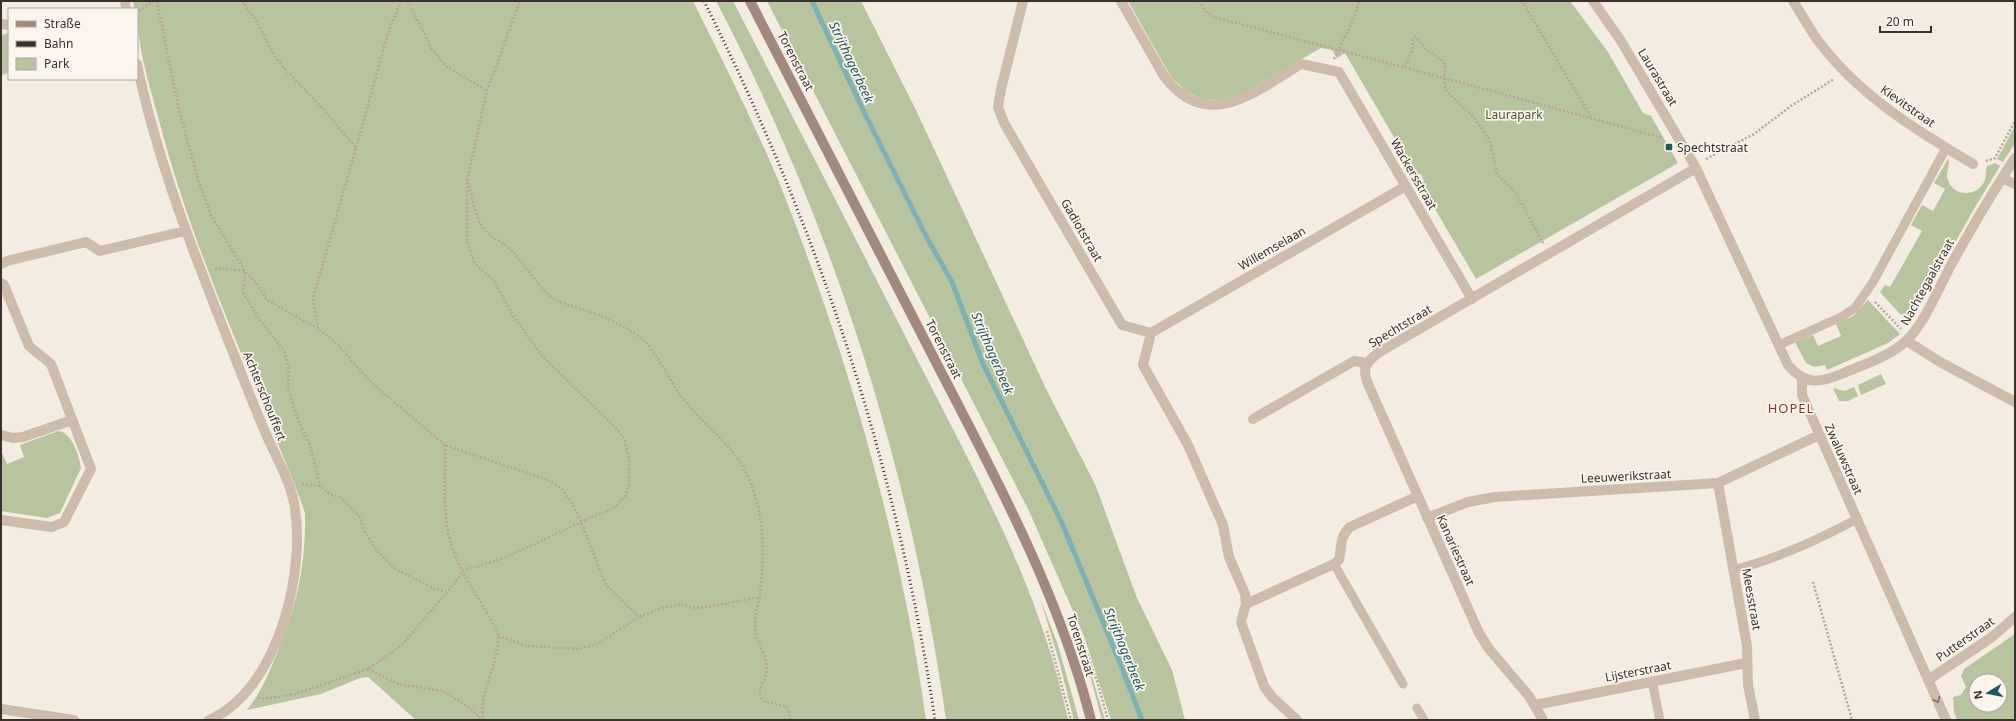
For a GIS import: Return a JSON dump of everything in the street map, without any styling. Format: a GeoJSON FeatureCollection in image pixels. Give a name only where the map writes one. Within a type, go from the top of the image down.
{"type":"FeatureCollection","features":[{"type":"Feature","properties":{"kind":"street","name":"Torenstraat"},"geometry":{"type":"LineString","coordinates":[[750,1],[1012,510],[1033,555],[1059,618],[1073,657],[1090,720]]}},
{"type":"Feature","properties":{"kind":"street","name":"Gadiotstraat"},"geometry":{"type":"LineString","coordinates":[[1023,1],[1001,89],[998,108],[1004,123],[1122,325],[1151,333]]}},
{"type":"Feature","properties":{"kind":"street","name":"Wackersstraat"},"geometry":{"type":"LineString","coordinates":[[1121,1],[1171,86],[1193,101],[1214,106],[1237,101],[1301,64],[1339,72],[1472,299]]}},
{"type":"Feature","properties":{"kind":"street","name":"Laurastraat"},"geometry":{"type":"LineString","coordinates":[[1593,1],[1621,40],[1696,168]]}},
{"type":"Feature","properties":{"kind":"street","name":"Kievitstraat"},"geometry":{"type":"LineString","coordinates":[[1793,1],[1822,46],[1845,72],[1874,99],[1946,148],[1973,164]]}},
{"type":"Feature","properties":{"kind":"street","name":"Achterschouffert"},"geometry":{"type":"LineString","coordinates":[[138,68],[155,138],[185,231],[263,428],[289,484],[297,522],[296,554],[290,593],[281,627],[268,660],[258,678],[247,692],[233,706],[209,720]]}},
{"type":"Feature","properties":{"kind":"street","name":"Nachtegaalstraat"},"geometry":{"type":"LineString","coordinates":[[1802,378],[1817,381],[1828,380],[1894,350],[1907,341],[1918,327],[1961,248],[2015,158]]}},
{"type":"Feature","properties":{"kind":"street"},"geometry":{"type":"LineString","coordinates":[[1696,168],[1788,364],[1802,378]]}},
{"type":"Feature","properties":{"kind":"street","name":"Spechtstraat"},"geometry":{"type":"LineString","coordinates":[[1365,377],[1364,370],[1367,363],[1378,353],[1696,168]]}},
{"type":"Feature","properties":{"kind":"street"},"geometry":{"type":"LineString","coordinates":[[2002,178],[2015,184]]}},
{"type":"Feature","properties":{"kind":"street","name":"Willemselaan"},"geometry":{"type":"LineString","coordinates":[[1151,333],[1406,186]]}},
{"type":"Feature","properties":{"kind":"street"},"geometry":{"type":"LineString","coordinates":[[1,264],[7,261],[86,242],[100,251],[185,231]]}},
{"type":"Feature","properties":{"kind":"street"},"geometry":{"type":"LineString","coordinates":[[1,283],[4,285],[28,346],[51,364],[91,468],[64,522],[52,527],[1,520]]}},
{"type":"Feature","properties":{"kind":"street"},"geometry":{"type":"LineString","coordinates":[[1151,333],[1143,365],[1188,445],[1223,525],[1229,556],[1245,594],[1246,604],[1241,622],[1264,686],[1272,697],[1296,720]]}},
{"type":"Feature","properties":{"kind":"street"},"geometry":{"type":"LineString","coordinates":[[1907,341],[1940,362],[2015,402]]}},
{"type":"Feature","properties":{"kind":"street","name":"Spechtstraat"},"geometry":{"type":"LineString","coordinates":[[1253,419],[1354,361],[1367,363]]}},
{"type":"Feature","properties":{"kind":"street","name":"Kanariestraat"},"geometry":{"type":"LineString","coordinates":[[1365,377],[1483,642],[1529,696],[1543,720]]}},
{"type":"Feature","properties":{"kind":"street","name":"Zwaluwstraat"},"geometry":{"type":"LineString","coordinates":[[1802,378],[1802,394],[1819,435],[1946,720]]}},
{"type":"Feature","properties":{"kind":"street"},"geometry":{"type":"LineString","coordinates":[[1,435],[13,438],[23,437],[72,420]]}},
{"type":"Feature","properties":{"kind":"street","name":"Leeuwerikstraat"},"geometry":{"type":"LineString","coordinates":[[1427,518],[1468,502],[1495,497],[1718,483],[1819,435]]}},
{"type":"Feature","properties":{"kind":"street","name":"Meesstraat"},"geometry":{"type":"LineString","coordinates":[[1718,483],[1747,646],[1746,663],[1748,685],[1755,720]]}},
{"type":"Feature","properties":{"kind":"street"},"geometry":{"type":"LineString","coordinates":[[1246,604],[1334,564],[1339,560],[1341,539],[1344,533],[1350,528],[1418,496]]}},
{"type":"Feature","properties":{"kind":"street","name":"Putterstraat"},"geometry":{"type":"LineString","coordinates":[[1928,680],[1992,637],[2015,617]]}},
{"type":"Feature","properties":{"kind":"street","name":"Lijsterstraat"},"geometry":{"type":"LineString","coordinates":[[1534,705],[1746,663]]}},
{"type":"Feature","properties":{"kind":"street"},"geometry":{"type":"LineString","coordinates":[[1,709],[74,720]]}},
{"type":"Feature","properties":{"kind":"lane"},"geometry":{"type":"LineString","coordinates":[[1779,345],[1849,313],[1855,308],[1866,293],[1946,148]]}},
{"type":"Feature","properties":{"kind":"lane"},"geometry":{"type":"LineString","coordinates":[[1733,570],[1755,564],[1794,548],[1857,519]]}},
{"type":"Feature","properties":{"kind":"lane"},"geometry":{"type":"LineString","coordinates":[[1334,564],[1404,684]]}},
{"type":"Feature","properties":{"kind":"lane"},"geometry":{"type":"LineString","coordinates":[[1652,681],[1660,720]]}},
{"type":"Feature","properties":{"kind":"lane"},"geometry":{"type":"LineString","coordinates":[[1417,708],[1424,720]]}},
{"type":"Feature","properties":{"kind":"path"},"geometry":{"type":"LineString","coordinates":[[138,12],[147,7],[153,1]]}},
{"type":"Feature","properties":{"kind":"path"},"geometry":{"type":"LineString","coordinates":[[157,1],[179,110],[198,179],[211,215],[245,271],[257,284],[267,300],[318,329],[336,343],[372,383],[445,445],[553,483],[562,489],[581,522],[606,585],[639,617]]}},
{"type":"Feature","properties":{"kind":"path"},"geometry":{"type":"LineString","coordinates":[[242,1],[257,22],[275,57],[356,148]]}},
{"type":"Feature","properties":{"kind":"path"},"geometry":{"type":"LineString","coordinates":[[318,329],[313,298],[388,33],[401,1]]}},
{"type":"Feature","properties":{"kind":"path"},"geometry":{"type":"LineString","coordinates":[[408,1],[432,49],[446,66],[487,91]]}},
{"type":"Feature","properties":{"kind":"path"},"geometry":{"type":"LineString","coordinates":[[247,692],[262,699],[295,694],[368,670],[402,645],[455,583],[463,570],[477,567],[507,556],[616,507],[625,496],[629,484],[629,458],[624,438],[612,424],[543,357],[514,316],[493,279],[480,269],[474,262],[467,241],[467,180],[487,91],[520,1]]}},
{"type":"Feature","properties":{"kind":"path"},"geometry":{"type":"LineString","coordinates":[[1199,1],[1206,12],[1214,17],[1664,138]]}},
{"type":"Feature","properties":{"kind":"path"},"geometry":{"type":"LineString","coordinates":[[1328,70],[1354,18],[1359,1]]}},
{"type":"Feature","properties":{"kind":"path"},"geometry":{"type":"LineString","coordinates":[[1522,1],[1591,118]]}},
{"type":"Feature","properties":{"kind":"path"},"geometry":{"type":"LineString","coordinates":[[1404,68],[1412,51],[1414,36],[1424,47],[1443,61],[1447,92],[1473,116],[1490,141],[1497,174],[1516,192],[1523,208],[1549,254]]}},
{"type":"Feature","properties":{"kind":"path"},"geometry":{"type":"LineString","coordinates":[[1705,159],[1754,134],[1791,106],[1845,72]]}},
{"type":"Feature","properties":{"kind":"path"},"geometry":{"type":"LineString","coordinates":[[1992,159],[1995,158],[2015,121]]}},
{"type":"Feature","properties":{"kind":"path"},"geometry":{"type":"LineString","coordinates":[[467,180],[483,228],[494,239],[511,250],[554,298],[616,323],[643,340],[681,395],[738,460],[748,476],[756,497],[763,529],[760,597],[755,621],[756,641],[767,667],[766,677],[760,689],[760,695],[764,701],[787,707],[791,720]]}},
{"type":"Feature","properties":{"kind":"path"},"geometry":{"type":"LineString","coordinates":[[204,278],[219,268],[245,271]]}},
{"type":"Feature","properties":{"kind":"path"},"geometry":{"type":"LineString","coordinates":[[245,271],[243,292],[258,317],[284,351],[289,366],[288,389],[298,420],[310,445],[320,486]]}},
{"type":"Feature","properties":{"kind":"path"},"geometry":{"type":"LineString","coordinates":[[1866,293],[1903,331],[1907,341]]}},
{"type":"Feature","properties":{"kind":"path"},"geometry":{"type":"LineString","coordinates":[[445,445],[444,490],[448,538],[463,570],[489,614],[498,636],[494,665],[483,699],[481,714],[483,720]]}},
{"type":"Feature","properties":{"kind":"path"},"geometry":{"type":"LineString","coordinates":[[289,484],[320,486],[330,494],[341,498],[359,516],[365,532],[377,551],[394,568],[419,582],[446,592]]}},
{"type":"Feature","properties":{"kind":"path"},"geometry":{"type":"LineString","coordinates":[[1813,582],[1852,720]]}},
{"type":"Feature","properties":{"kind":"path"},"geometry":{"type":"LineString","coordinates":[[498,636],[528,646],[579,649],[597,644],[639,617],[662,608],[681,604],[694,608],[706,607],[760,597]]}},
{"type":"Feature","properties":{"kind":"path"},"geometry":{"type":"LineString","coordinates":[[1046,628],[1071,720]]}},
{"type":"Feature","properties":{"kind":"path"},"geometry":{"type":"LineString","coordinates":[[368,670],[398,684],[442,691],[469,707],[483,720]]}},
{"type":"Feature","properties":{"kind":"green space"},"geometry":{"type":"Polygon","coordinates":[[[133,1],[693,1],[738,93],[781,187],[805,251],[850,383],[887,517],[902,584],[926,720],[416,720],[368,677],[360,678],[321,694],[247,710],[268,676],[290,618],[302,567],[305,513],[194,234],[170,161],[148,82],[139,38],[138,8],[134,8],[133,1]]]}},
{"type":"Feature","properties":{"kind":"green space"},"geometry":{"type":"Polygon","coordinates":[[[716,1],[733,1],[986,495],[1025,582],[1042,627],[1068,720],[946,720],[931,626],[912,534],[889,441],[862,350],[831,261],[796,172],[758,86],[716,1]]]}},
{"type":"Feature","properties":{"kind":"green space"},"geometry":{"type":"Polygon","coordinates":[[[767,1],[861,1],[915,108],[1048,393],[1095,484],[1137,598],[1172,670],[1185,720],[1111,720],[1084,636],[1029,511],[767,1]]]}},
{"type":"Feature","properties":{"kind":"green space","name":"Laurapark"},"geometry":{"type":"Polygon","coordinates":[[[1128,1],[1570,1],[1608,52],[1643,113],[1651,116],[1678,163],[1476,279],[1421,185],[1424,181],[1421,174],[1416,175],[1345,53],[1337,58],[1332,50],[1321,48],[1240,95],[1219,100],[1203,99],[1187,92],[1171,77],[1128,1]]]}},
{"type":"Feature","properties":{"kind":"green space"},"geometry":{"type":"Polygon","coordinates":[[[8,33],[8,73],[1,75],[1,35],[8,33]]]}},
{"type":"Feature","properties":{"kind":"green space"},"geometry":{"type":"Polygon","coordinates":[[[2015,126],[2015,143],[2003,162],[1997,159],[2015,126]]]}},
{"type":"Feature","properties":{"kind":"green space"},"geometry":{"type":"Polygon","coordinates":[[[1948,159],[1948,180],[1954,189],[1964,193],[1974,191],[1983,184],[1987,166],[1995,163],[2000,166],[1971,214],[1912,320],[1900,314],[1880,292],[1885,285],[1890,287],[1922,231],[1911,225],[1922,205],[1933,211],[1945,189],[1934,183],[1948,159]]]}},
{"type":"Feature","properties":{"kind":"green space"},"geometry":{"type":"Polygon","coordinates":[[[1868,300],[1900,334],[1888,343],[1827,370],[1825,365],[1814,367],[1806,363],[1795,342],[1813,335],[1818,346],[1841,336],[1836,324],[1853,316],[1868,300]]]}},
{"type":"Feature","properties":{"kind":"green space"},"geometry":{"type":"Polygon","coordinates":[[[1881,374],[1886,384],[1861,395],[1858,385],[1881,374]]]}},
{"type":"Feature","properties":{"kind":"green space"},"geometry":{"type":"Polygon","coordinates":[[[1854,387],[1858,396],[1848,401],[1839,401],[1833,388],[1845,391],[1854,387]]]}},
{"type":"Feature","properties":{"kind":"green space"},"geometry":{"type":"Polygon","coordinates":[[[58,431],[63,432],[71,440],[77,451],[81,468],[60,513],[47,518],[1,511],[1,451],[7,464],[24,457],[20,445],[58,431]]]}},
{"type":"Feature","properties":{"kind":"green space"},"geometry":{"type":"Polygon","coordinates":[[[1040,598],[1058,645],[1079,720],[1074,720],[1059,661],[1040,598]]]}},
{"type":"Feature","properties":{"kind":"green space"},"geometry":{"type":"Polygon","coordinates":[[[1070,618],[1091,673],[1105,720],[1102,720],[1091,679],[1070,618]]]}},
{"type":"Feature","properties":{"kind":"green space"},"geometry":{"type":"Polygon","coordinates":[[[2015,634],[2015,720],[1957,720],[1954,712],[1953,697],[1961,695],[1966,687],[1961,676],[1964,669],[2015,634]]]}},
{"type":"Feature","properties":{"kind":"waterway","name":"Strijthagerbeek"},"geometry":{"type":"LineString","coordinates":[[812,1],[863,110],[926,236],[952,282],[983,364],[1062,523],[1142,720]]}},
{"type":"Feature","properties":{"kind":"railway"},"geometry":{"type":"LineString","coordinates":[[704,1],[745,87],[783,175],[818,262],[848,351],[876,441],[899,532],[919,625],[935,720]]}},
{"type":"Feature","properties":{"kind":"place","name":"Spechtstraat"},"geometry":{"type":"Point","coordinates":[1669,147]}},
{"type":"Feature","properties":{"kind":"district","name":"HOPEL"},"geometry":{"type":"Point","coordinates":[1791,408]}}]}
